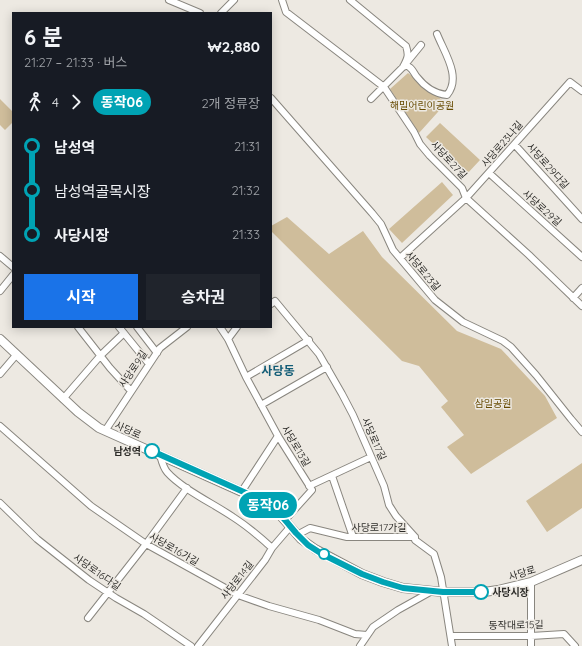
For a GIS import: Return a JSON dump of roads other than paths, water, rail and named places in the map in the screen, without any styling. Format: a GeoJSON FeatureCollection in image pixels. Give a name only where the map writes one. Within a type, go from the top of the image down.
{"type":"FeatureCollection","features":[{"type":"Feature","properties":{"kind":"main road","name":"사당로"},"geometry":{"type":"LineString","coordinates":[[0,338],[63,399],[89,421],[105,431],[242,491],[268,505],[288,523],[297,535],[319,551],[362,574],[403,588],[443,592],[484,592],[531,582],[582,560]]}},
{"type":"Feature","properties":{"kind":"street"},"geometry":{"type":"LineString","coordinates":[[170,0],[198,12]]}},
{"type":"Feature","properties":{"kind":"street"},"geometry":{"type":"LineString","coordinates":[[222,12],[234,0]]}},
{"type":"Feature","properties":{"kind":"street","name":"사당로27길"},"geometry":{"type":"LineString","coordinates":[[282,0],[286,12],[384,87],[414,132],[420,144],[462,188],[466,198],[529,255],[582,306]]}},
{"type":"Feature","properties":{"kind":"street"},"geometry":{"type":"LineString","coordinates":[[350,0],[406,46],[408,58],[403,66]]}},
{"type":"Feature","properties":{"kind":"street"},"geometry":{"type":"LineString","coordinates":[[403,66],[411,68],[418,78],[434,92],[439,95],[447,95],[451,90],[453,81],[452,72],[437,34]]}},
{"type":"Feature","properties":{"kind":"street"},"geometry":{"type":"LineString","coordinates":[[371,100],[421,46]]}},
{"type":"Feature","properties":{"kind":"street","name":"사당로23나길"},"geometry":{"type":"LineString","coordinates":[[400,258],[466,198],[570,82],[582,91]]}},
{"type":"Feature","properties":{"kind":"street","name":"사당로23길"},"geometry":{"type":"LineString","coordinates":[[272,99],[381,224],[393,250],[435,300],[474,329],[504,340],[536,375],[582,432]]}},
{"type":"Feature","properties":{"kind":"street","name":"사당로29다길"},"geometry":{"type":"LineString","coordinates":[[515,145],[582,219]]}},
{"type":"Feature","properties":{"kind":"street","name":"사당로29길"},"geometry":{"type":"LineString","coordinates":[[489,173],[582,258]]}},
{"type":"Feature","properties":{"kind":"street"},"geometry":{"type":"LineString","coordinates":[[0,256],[12,266]]}},
{"type":"Feature","properties":{"kind":"street"},"geometry":{"type":"LineString","coordinates":[[0,291],[12,277]]}},
{"type":"Feature","properties":{"kind":"street"},"geometry":{"type":"LineString","coordinates":[[573,298],[582,288]]}},
{"type":"Feature","properties":{"kind":"street","name":"사당로17길"},"geometry":{"type":"LineString","coordinates":[[272,303],[275,301],[309,340],[327,367],[342,394],[372,457],[384,486],[389,505],[396,516],[415,537],[415,540],[434,554],[441,577],[452,646]]}},
{"type":"Feature","properties":{"kind":"street"},"geometry":{"type":"LineString","coordinates":[[79,328],[131,391]]}},
{"type":"Feature","properties":{"kind":"street"},"geometry":{"type":"LineString","coordinates":[[120,328],[149,364]]}},
{"type":"Feature","properties":{"kind":"street"},"geometry":{"type":"LineString","coordinates":[[138,328],[157,352]]}},
{"type":"Feature","properties":{"kind":"street","name":"사당로9길"},"geometry":{"type":"LineString","coordinates":[[105,431],[160,348],[186,328]]}},
{"type":"Feature","properties":{"kind":"street","name":"사당로13길"},"geometry":{"type":"LineString","coordinates":[[221,328],[228,339],[246,377],[278,436],[309,486]]}},
{"type":"Feature","properties":{"kind":"street"},"geometry":{"type":"LineString","coordinates":[[228,339],[236,328]]}},
{"type":"Feature","properties":{"kind":"street"},"geometry":{"type":"LineString","coordinates":[[63,399],[101,355],[124,333]]}},
{"type":"Feature","properties":{"kind":"street"},"geometry":{"type":"LineString","coordinates":[[246,377],[309,340]]}},
{"type":"Feature","properties":{"kind":"street"},"geometry":{"type":"LineString","coordinates":[[0,374],[17,354]]}},
{"type":"Feature","properties":{"kind":"street"},"geometry":{"type":"LineString","coordinates":[[261,405],[327,367]]}},
{"type":"Feature","properties":{"kind":"street","name":"사당로16가길"},"geometry":{"type":"LineString","coordinates":[[0,426],[91,506],[146,544],[238,595],[269,606],[319,620],[355,634],[367,635]]}},
{"type":"Feature","properties":{"kind":"street"},"geometry":{"type":"LineString","coordinates":[[242,491],[278,436]]}},
{"type":"Feature","properties":{"kind":"street"},"geometry":{"type":"LineString","coordinates":[[160,455],[162,464],[168,472],[187,488],[234,517],[272,548]]}},
{"type":"Feature","properties":{"kind":"street"},"geometry":{"type":"LineString","coordinates":[[288,523],[312,490],[309,486],[372,457]]}},
{"type":"Feature","properties":{"kind":"street"},"geometry":{"type":"LineString","coordinates":[[332,476],[353,537]]}},
{"type":"Feature","properties":{"kind":"street"},"geometry":{"type":"LineString","coordinates":[[88,618],[146,544],[187,488]]}},
{"type":"Feature","properties":{"kind":"street","name":"사당로16다길"},"geometry":{"type":"LineString","coordinates":[[0,503],[37,539],[89,580],[144,614],[191,646]]}},
{"type":"Feature","properties":{"kind":"street","name":"사당로14길"},"geometry":{"type":"LineString","coordinates":[[198,646],[265,560],[288,523]]}},
{"type":"Feature","properties":{"kind":"street","name":"사당로17가길"},"geometry":{"type":"LineString","coordinates":[[297,535],[310,528],[347,537],[415,537]]}},
{"type":"Feature","properties":{"kind":"street"},"geometry":{"type":"LineString","coordinates":[[531,582],[531,646]]}},
{"type":"Feature","properties":{"kind":"street"},"geometry":{"type":"LineString","coordinates":[[360,646],[373,627],[398,610],[432,591]]}},
{"type":"Feature","properties":{"kind":"street","name":"동작대로15길"},"geometry":{"type":"LineString","coordinates":[[451,636],[531,636],[564,634],[575,646]]}},
{"type":"Feature","properties":{"kind":"place","name":"남성역"},"geometry":{"type":"Point","coordinates":[152,451]}},
{"type":"Feature","properties":{"kind":"place","name":"사당시장"},"geometry":{"type":"Point","coordinates":[481,592]}},
{"type":"Feature","properties":{"kind":"district","name":"사당동"},"geometry":{"type":"Point","coordinates":[278,370]}},
{"type":"Feature","properties":{"kind":"park label","name":"해밀어린이공원"},"geometry":{"type":"Point","coordinates":[422,105]}},
{"type":"Feature","properties":{"kind":"park label","name":"삼일공원"},"geometry":{"type":"Point","coordinates":[493,403]}}]}
